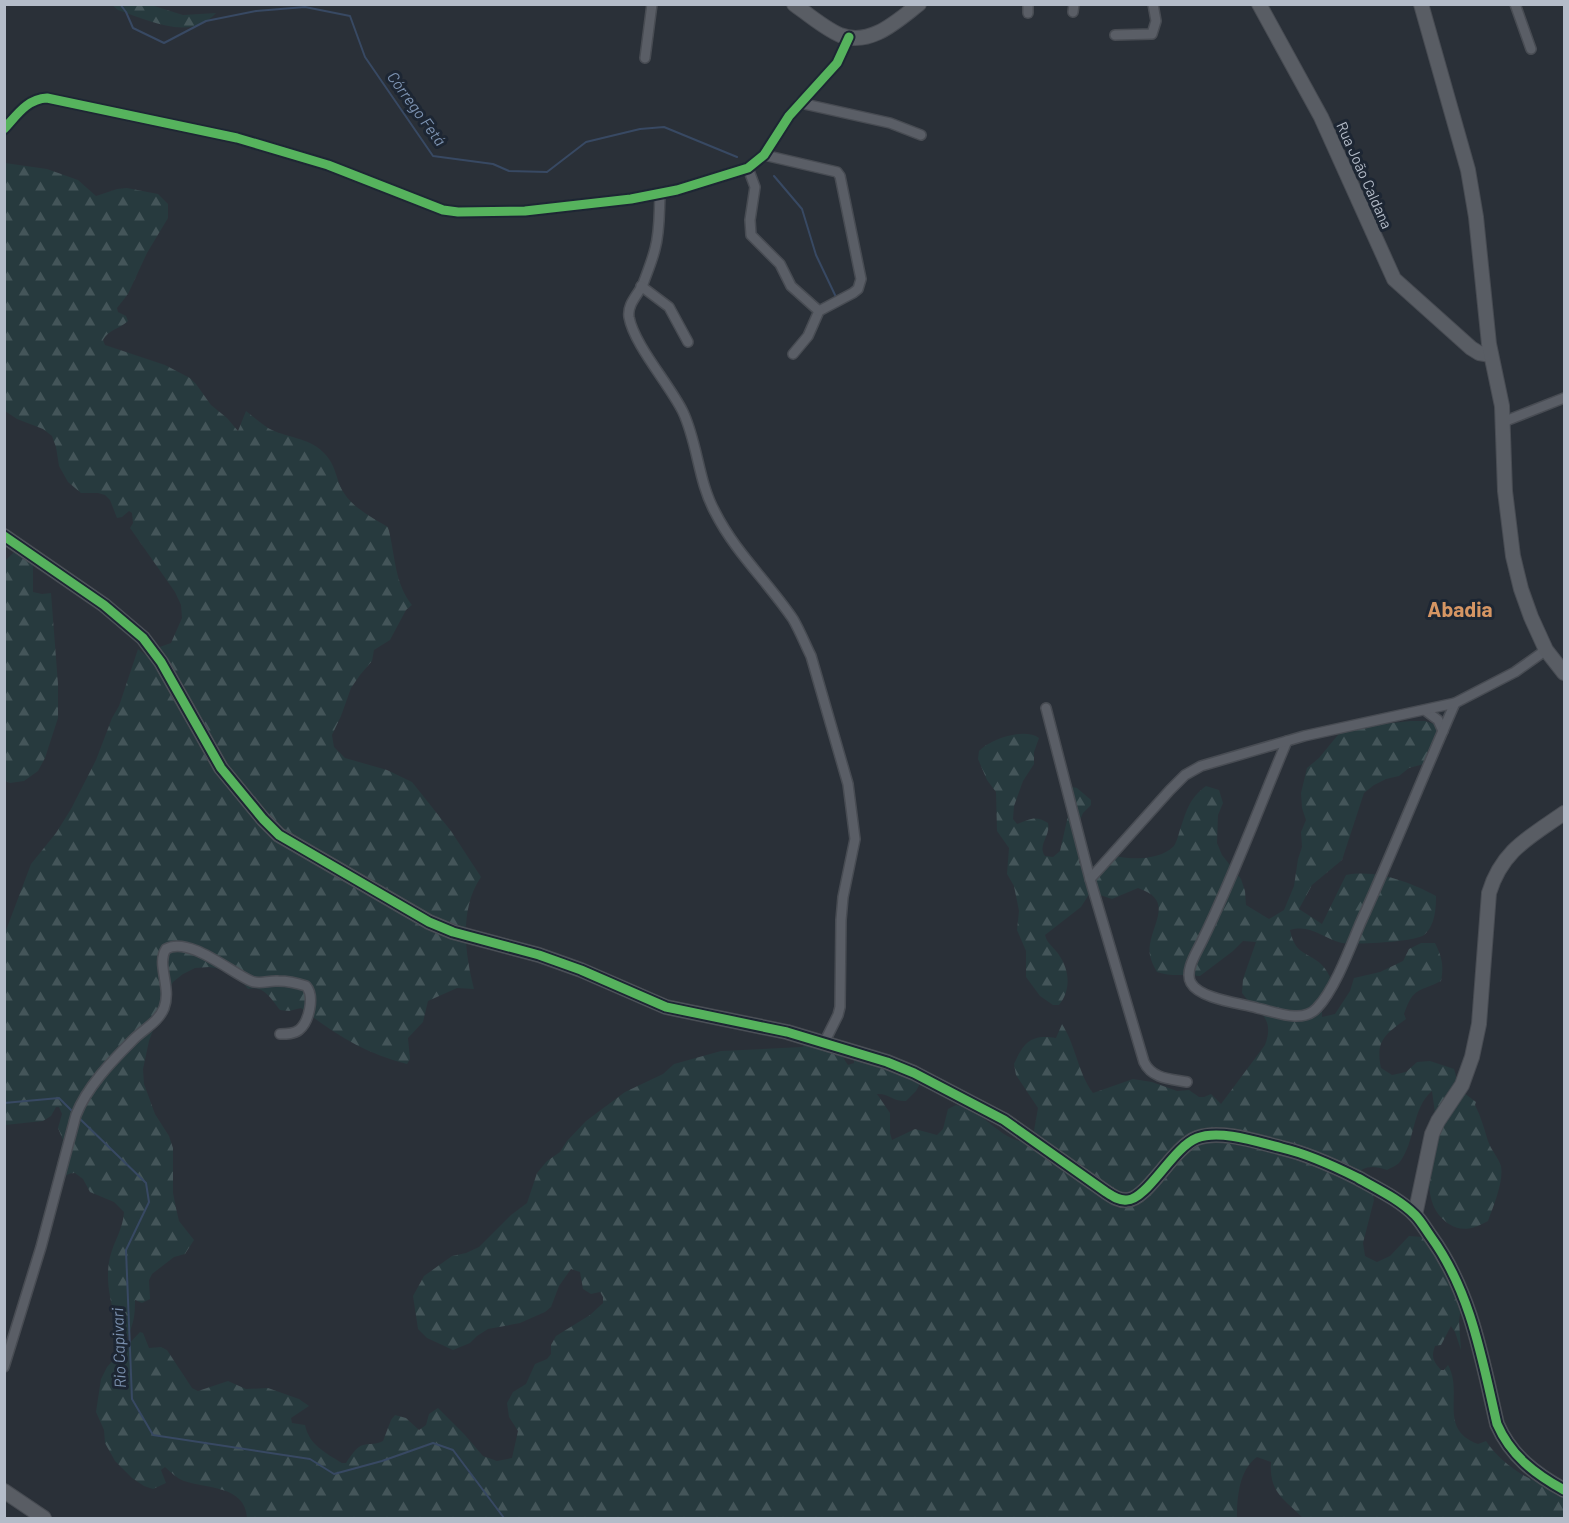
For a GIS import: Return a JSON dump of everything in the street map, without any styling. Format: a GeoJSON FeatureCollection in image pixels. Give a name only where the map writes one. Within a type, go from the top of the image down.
{"type":"FeatureCollection","features":[{"type":"Feature","properties":{"kind":"street"},"geometry":{"type":"LineString","coordinates":[[645,58],[652,4]]}},
{"type":"Feature","properties":{"kind":"street"},"geometry":{"type":"LineString","coordinates":[[794,4],[829,29],[849,37],[875,35],[890,27],[919,4]]}},
{"type":"Feature","properties":{"kind":"street"},"geometry":{"type":"LineString","coordinates":[[1115,35],[1152,34],[1155,21],[1153,4]]}},
{"type":"Feature","properties":{"kind":"street","name":"Rua João Caldana"},"geometry":{"type":"LineString","coordinates":[[1259,4],[1321,117],[1394,279],[1479,353],[1490,349]]}},
{"type":"Feature","properties":{"kind":"street"},"geometry":{"type":"LineString","coordinates":[[1422,4],[1468,170],[1482,264],[1490,349],[1503,422],[1505,490],[1513,556],[1528,609],[1546,650],[1564,673]]}},
{"type":"Feature","properties":{"kind":"street"},"geometry":{"type":"LineString","coordinates":[[1515,4],[1531,49]]}},
{"type":"Feature","properties":{"kind":"street"},"geometry":{"type":"LineString","coordinates":[[4,129],[30,102],[47,98],[237,138],[328,165],[443,210],[458,212],[555,208],[660,195],[748,168],[764,155],[789,116],[837,63],[849,37]]}},
{"type":"Feature","properties":{"kind":"street"},"geometry":{"type":"LineString","coordinates":[[800,103],[890,123],[921,135]]}},
{"type":"Feature","properties":{"kind":"street"},"geometry":{"type":"LineString","coordinates":[[764,155],[837,172],[840,176],[861,279],[853,293],[819,311],[808,336],[793,354]]}},
{"type":"Feature","properties":{"kind":"street"},"geometry":{"type":"LineString","coordinates":[[748,168],[755,186],[750,220],[751,235],[780,264],[797,291],[819,311]]}},
{"type":"Feature","properties":{"kind":"street"},"geometry":{"type":"LineString","coordinates":[[660,195],[655,249],[641,286],[629,308],[632,324],[639,340],[682,411],[704,486],[714,511],[744,557],[793,619],[802,637],[810,656],[848,784],[855,839],[843,897],[840,1007],[824,1043]]}},
{"type":"Feature","properties":{"kind":"street"},"geometry":{"type":"LineString","coordinates":[[641,286],[669,307],[688,342]]}},
{"type":"Feature","properties":{"kind":"street"},"geometry":{"type":"LineString","coordinates":[[1503,422],[1564,398]]}},
{"type":"Feature","properties":{"kind":"street"},"geometry":{"type":"LineString","coordinates":[[4,536],[104,605],[143,638],[161,662],[221,768],[279,835],[429,922],[453,932],[539,955],[581,970],[666,1007],[786,1032],[914,1073],[964,1097],[1004,1120],[1116,1198],[1129,1200],[1140,1195],[1190,1141],[1209,1135],[1248,1140],[1300,1152],[1342,1170],[1379,1190],[1415,1215],[1439,1247],[1459,1284],[1470,1309],[1497,1424],[1504,1439],[1514,1454],[1539,1476],[1564,1490]]}},
{"type":"Feature","properties":{"kind":"street"},"geometry":{"type":"LineString","coordinates":[[1090,879],[1185,775],[1201,766],[1287,741],[1455,703],[1515,672],[1546,650]]}},
{"type":"Feature","properties":{"kind":"street"},"geometry":{"type":"LineString","coordinates":[[1287,741],[1188,975],[1190,983],[1198,991],[1211,997],[1288,1016],[1304,1016],[1318,1008],[1343,962],[1399,838],[1455,703]]}},
{"type":"Feature","properties":{"kind":"street"},"geometry":{"type":"LineString","coordinates":[[1046,708],[1090,879],[1144,1062],[1154,1074],[1187,1082]]}},
{"type":"Feature","properties":{"kind":"street"},"geometry":{"type":"LineString","coordinates":[[1426,711],[1438,720],[1443,731]]}},
{"type":"Feature","properties":{"kind":"street"},"geometry":{"type":"LineString","coordinates":[[1415,1215],[1431,1134],[1462,1085],[1472,1058],[1479,1024],[1489,893],[1494,875],[1512,852],[1564,813]]}},
{"type":"Feature","properties":{"kind":"street"},"geometry":{"type":"LineString","coordinates":[[4,1367],[41,1247],[82,1099],[133,1040],[160,1015],[167,996],[162,959],[166,949],[170,946],[183,947],[198,952],[258,983],[280,981],[306,986],[310,992],[310,1004],[302,1027],[292,1034],[280,1034]]}},
{"type":"Feature","properties":{"kind":"street"},"geometry":{"type":"LineString","coordinates":[[4,1491],[44,1518]]}},
{"type":"Feature","properties":{"kind":"green space"},"geometry":{"type":"Polygon","coordinates":[[[112,5],[151,5],[183,15],[216,13],[206,22],[194,26],[168,26],[118,10],[112,5]]]}},
{"type":"Feature","properties":{"kind":"green space"},"geometry":{"type":"Polygon","coordinates":[[[5,163],[47,169],[78,180],[96,196],[127,188],[158,194],[168,204],[168,218],[147,253],[128,294],[117,308],[118,312],[126,316],[128,321],[105,337],[103,340],[105,345],[165,365],[190,378],[211,405],[238,431],[246,411],[268,428],[311,443],[328,457],[341,488],[348,498],[364,512],[388,527],[398,577],[412,605],[406,610],[390,640],[374,650],[372,661],[351,688],[332,735],[334,747],[345,758],[387,770],[412,782],[451,831],[481,877],[469,903],[466,932],[466,947],[474,989],[457,988],[428,1001],[423,1022],[408,1038],[410,1059],[407,1064],[364,1049],[301,1008],[289,1011],[280,1010],[263,991],[248,989],[236,974],[222,969],[195,968],[173,982],[149,1041],[143,1069],[144,1084],[155,1114],[169,1136],[173,1148],[173,1193],[179,1221],[194,1240],[185,1254],[174,1257],[152,1274],[149,1280],[150,1299],[142,1303],[135,1300],[131,1328],[127,1337],[119,1339],[110,1297],[108,1274],[110,1257],[124,1212],[114,1202],[90,1192],[83,1179],[75,1173],[64,1177],[54,1194],[53,1182],[63,1140],[58,1128],[62,1114],[59,1107],[56,1107],[51,1116],[43,1121],[5,1125],[5,933],[31,864],[56,833],[71,809],[96,760],[119,706],[138,649],[145,655],[151,656],[154,649],[171,643],[182,618],[181,605],[175,592],[130,528],[133,523],[132,513],[129,511],[117,518],[110,500],[105,495],[81,493],[68,482],[59,466],[52,436],[43,429],[17,419],[5,411],[5,163]]]}},
{"type":"Feature","properties":{"kind":"green space"},"geometry":{"type":"Polygon","coordinates":[[[19,547],[30,550],[33,592],[51,593],[58,684],[58,718],[45,758],[38,771],[24,781],[10,783],[5,781],[5,561],[19,547]]]}},
{"type":"Feature","properties":{"kind":"green space"},"geometry":{"type":"Polygon","coordinates":[[[1425,721],[1437,725],[1435,739],[1424,764],[1409,768],[1399,776],[1386,779],[1364,793],[1342,860],[1312,885],[1299,909],[1322,924],[1346,875],[1381,875],[1415,886],[1436,896],[1431,927],[1424,935],[1418,937],[1358,944],[1342,943],[1304,929],[1290,930],[1297,947],[1319,962],[1330,977],[1322,1003],[1322,1017],[1335,1014],[1350,991],[1354,978],[1380,972],[1403,961],[1409,949],[1421,943],[1435,943],[1441,957],[1441,981],[1414,994],[1404,1014],[1406,1019],[1388,1034],[1381,1044],[1381,1068],[1392,1075],[1406,1072],[1417,1062],[1430,1061],[1454,1069],[1460,1090],[1476,1102],[1475,1105],[1488,1141],[1501,1166],[1500,1186],[1488,1221],[1478,1226],[1454,1227],[1438,1214],[1429,1189],[1435,1118],[1432,1091],[1420,1107],[1408,1145],[1399,1163],[1387,1170],[1377,1167],[1365,1169],[1353,1177],[1371,1184],[1374,1200],[1363,1243],[1365,1256],[1377,1262],[1390,1256],[1409,1236],[1423,1237],[1449,1253],[1461,1307],[1459,1321],[1461,1350],[1451,1326],[1441,1345],[1435,1346],[1433,1356],[1441,1370],[1448,1365],[1452,1376],[1455,1420],[1458,1429],[1478,1444],[1486,1441],[1500,1458],[1531,1479],[1543,1484],[1564,1486],[1564,1518],[1303,1518],[1275,1488],[1272,1481],[1271,1462],[1257,1457],[1246,1469],[1240,1484],[1237,1518],[247,1518],[245,1507],[240,1499],[223,1490],[184,1481],[165,1467],[161,1470],[166,1483],[153,1489],[132,1478],[115,1461],[105,1443],[104,1430],[96,1412],[101,1379],[107,1367],[140,1332],[143,1333],[149,1348],[161,1347],[167,1350],[192,1388],[198,1391],[228,1381],[246,1389],[268,1388],[299,1399],[309,1406],[291,1418],[292,1423],[305,1425],[314,1443],[342,1463],[346,1463],[360,1446],[383,1441],[395,1415],[406,1418],[419,1430],[426,1425],[429,1414],[438,1408],[483,1456],[497,1461],[512,1458],[518,1431],[509,1417],[507,1403],[513,1392],[526,1384],[535,1364],[547,1359],[551,1354],[551,1345],[556,1336],[590,1315],[603,1303],[600,1292],[591,1294],[583,1289],[580,1272],[571,1269],[559,1286],[551,1307],[545,1312],[520,1323],[488,1329],[470,1343],[453,1350],[427,1338],[418,1329],[413,1296],[424,1276],[452,1256],[479,1247],[511,1215],[527,1203],[537,1173],[547,1161],[560,1152],[586,1121],[625,1092],[663,1074],[674,1064],[721,1051],[802,1047],[828,1036],[834,1041],[848,1065],[854,1063],[854,1050],[863,1047],[922,1080],[916,1091],[906,1101],[877,1094],[890,1113],[892,1140],[915,1129],[937,1135],[943,1129],[948,1109],[956,1105],[967,1108],[1012,1138],[1021,1142],[1032,1142],[1038,1108],[1016,1075],[1014,1064],[1029,1041],[1040,1037],[1056,1038],[1062,1024],[1093,1093],[1133,1079],[1152,1082],[1177,1091],[1189,1090],[1199,1097],[1211,1094],[1221,1104],[1265,1045],[1268,1035],[1268,1027],[1263,1015],[1242,993],[1243,979],[1256,942],[1243,941],[1200,976],[1157,972],[1150,952],[1159,912],[1155,898],[1138,888],[1112,899],[1097,894],[1093,888],[1081,907],[1045,935],[1063,961],[1068,980],[1063,999],[1059,1005],[1053,1005],[1040,996],[1026,977],[1026,951],[1017,930],[1019,911],[1014,886],[1007,874],[1009,848],[997,831],[996,792],[987,780],[978,759],[979,751],[991,742],[1017,734],[1033,735],[1039,738],[1034,752],[1034,764],[1023,781],[1014,806],[1013,819],[1017,824],[1036,818],[1048,823],[1043,852],[1045,856],[1053,857],[1060,851],[1072,787],[1077,788],[1091,800],[1091,805],[1083,813],[1076,829],[1080,841],[1079,862],[1088,879],[1116,856],[1146,858],[1168,851],[1174,846],[1195,796],[1206,786],[1219,790],[1223,803],[1218,815],[1217,843],[1222,855],[1241,879],[1246,905],[1269,919],[1284,910],[1294,886],[1302,847],[1301,832],[1306,820],[1301,793],[1307,768],[1319,758],[1337,736],[1348,728],[1425,721]]]}},
{"type":"Feature","properties":{"kind":"waterway","name":"Córrego Fetá"},"geometry":{"type":"LineString","coordinates":[[120,4],[133,28],[164,43],[206,21],[256,11],[305,7],[350,16],[365,57],[433,156],[493,164],[509,171],[547,172],[586,142],[640,129],[664,127],[737,157]]}},
{"type":"Feature","properties":{"kind":"waterway","name":"Córrego Fetá"},"geometry":{"type":"LineString","coordinates":[[774,176],[802,209],[816,255],[836,297]]}},
{"type":"Feature","properties":{"kind":"waterway","name":"Rio Capivari"},"geometry":{"type":"LineString","coordinates":[[4,1103],[59,1098],[73,1112]]}},
{"type":"Feature","properties":{"kind":"waterway","name":"Rio Capivari"},"geometry":{"type":"LineString","coordinates":[[79,1118],[146,1183],[149,1202],[126,1250],[132,1399],[153,1435],[310,1459],[334,1474],[382,1461],[433,1443],[453,1450],[504,1518]]}},
{"type":"Feature","properties":{"kind":"cycle path"},"geometry":{"type":"LineString","coordinates":[[4,129],[28,105],[47,98],[237,138],[328,165],[443,210],[458,212],[525,211],[631,199],[677,190],[748,168],[764,155],[789,116],[837,63],[849,37]]}},
{"type":"Feature","properties":{"kind":"cycle path"},"geometry":{"type":"LineString","coordinates":[[4,536],[104,605],[143,638],[161,662],[221,768],[279,835],[429,922],[453,932],[539,955],[581,970],[666,1007],[787,1032],[887,1062],[914,1073],[1004,1120],[1118,1199],[1135,1198],[1143,1192],[1188,1143],[1197,1138],[1217,1135],[1251,1140],[1321,1161],[1388,1195],[1409,1209],[1419,1220],[1445,1258],[1456,1280],[1473,1327],[1497,1424],[1509,1446],[1525,1463],[1564,1490]]}},
{"type":"Feature","properties":{"kind":"district","name":"Abadia"},"geometry":{"type":"Point","coordinates":[1460,608]}}]}
